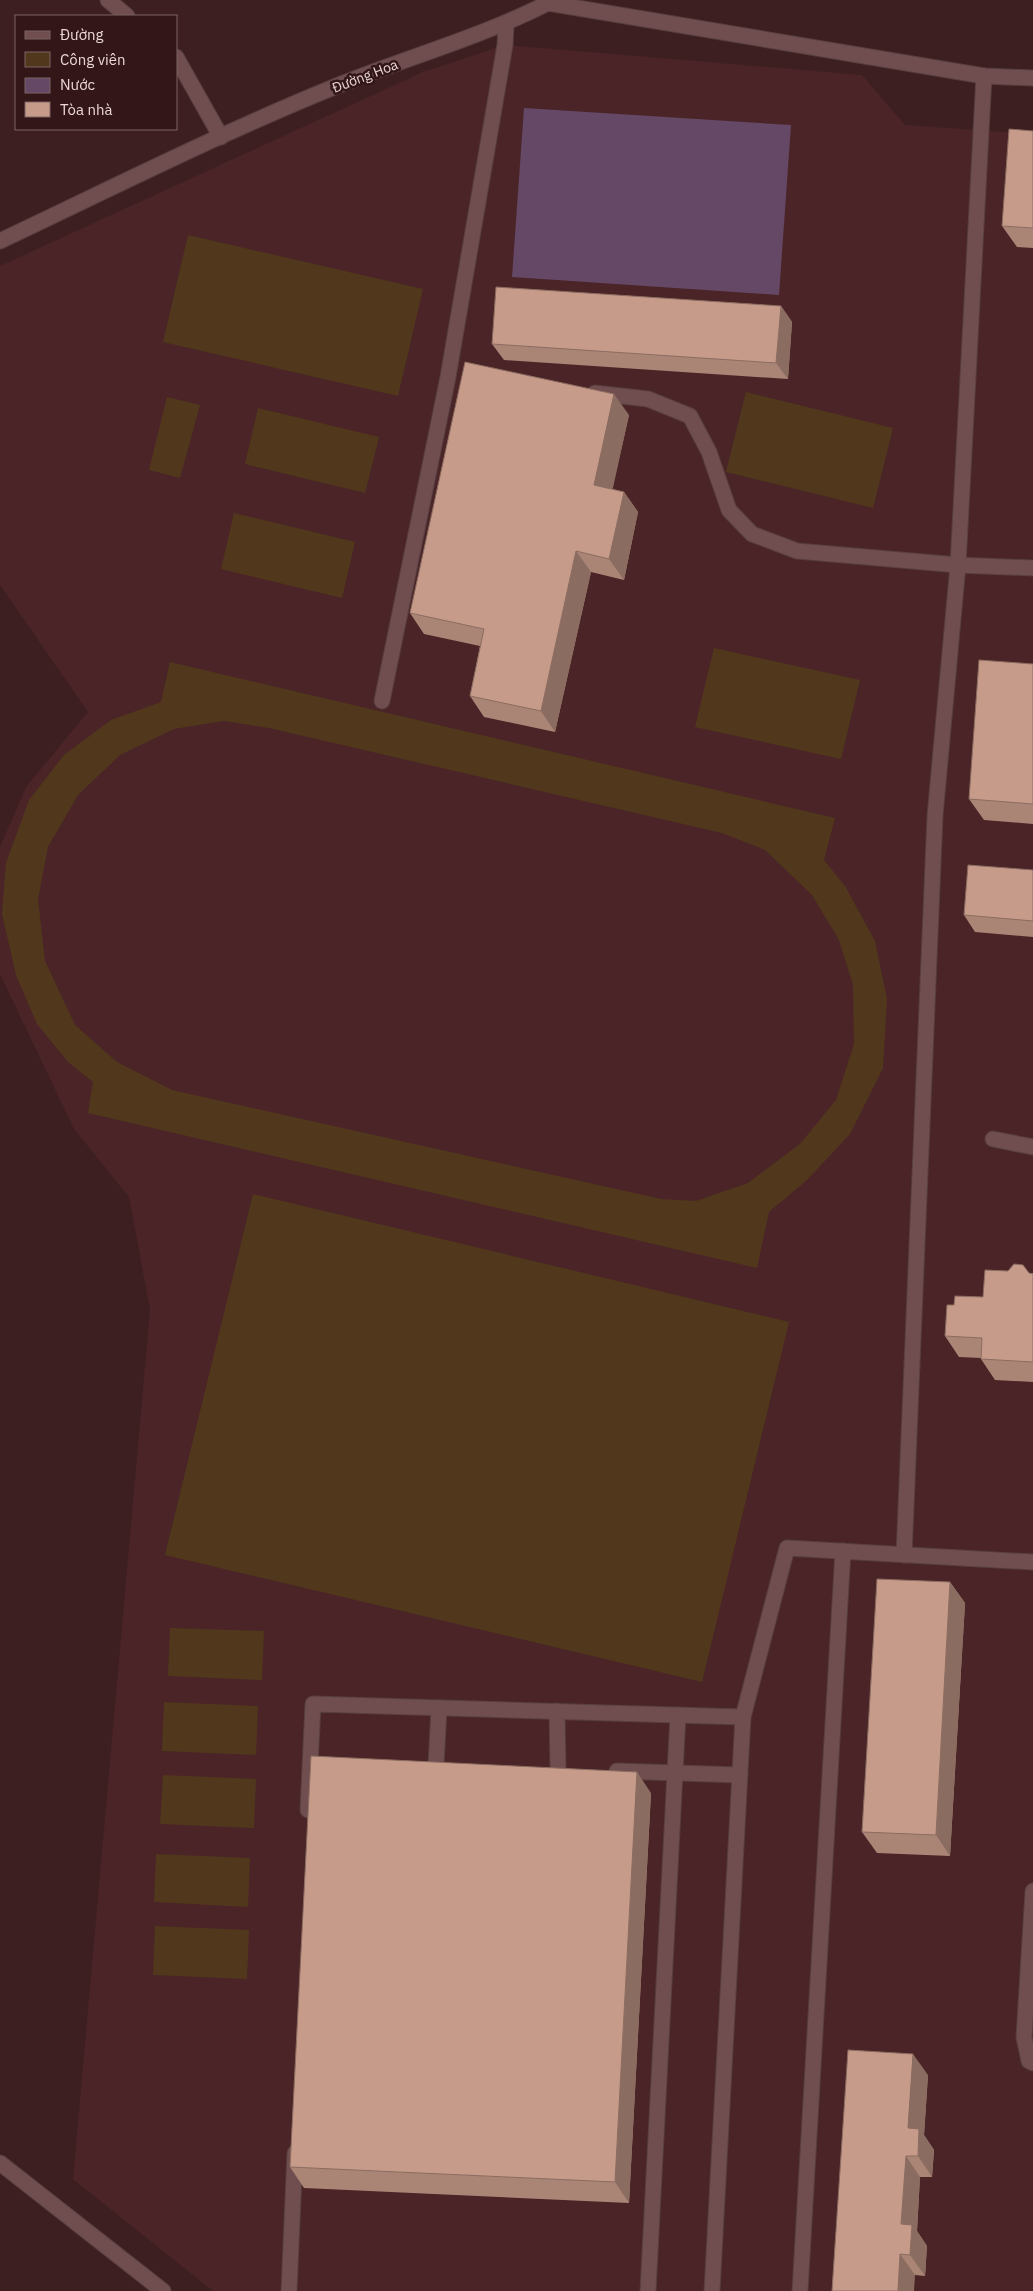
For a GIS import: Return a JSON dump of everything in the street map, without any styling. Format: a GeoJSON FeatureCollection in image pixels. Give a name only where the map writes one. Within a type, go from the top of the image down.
{"type":"FeatureCollection","features":[{"type":"Feature","properties":{"kind":"street"},"geometry":{"type":"LineString","coordinates":[[108,0],[126,15]]}},
{"type":"Feature","properties":{"kind":"street","name":"Đường Hoa"},"geometry":{"type":"LineString","coordinates":[[0,240],[220,137],[344,83],[506,24],[548,3],[984,76],[1033,78]]}},
{"type":"Feature","properties":{"kind":"street"},"geometry":{"type":"LineString","coordinates":[[382,702],[448,377],[505,45],[506,24]]}},
{"type":"Feature","properties":{"kind":"street"},"geometry":{"type":"LineString","coordinates":[[178,61],[220,137]]}},
{"type":"Feature","properties":{"kind":"street"},"geometry":{"type":"LineString","coordinates":[[904,1555],[935,816],[958,565],[984,76]]}},
{"type":"Feature","properties":{"kind":"street"},"geometry":{"type":"LineString","coordinates":[[448,377],[467,380]]}},
{"type":"Feature","properties":{"kind":"street"},"geometry":{"type":"LineString","coordinates":[[581,392],[648,399],[690,416],[708,452],[729,510],[752,534],[797,551],[958,565],[1033,568]]}},
{"type":"Feature","properties":{"kind":"street"},"geometry":{"type":"LineString","coordinates":[[993,1140],[1033,1147]]}},
{"type":"Feature","properties":{"kind":"street"},"geometry":{"type":"LineString","coordinates":[[712,2291],[743,1717],[787,1548],[1033,1562]]}},
{"type":"Feature","properties":{"kind":"street"},"geometry":{"type":"LineString","coordinates":[[800,2291],[843,1551]]}},
{"type":"Feature","properties":{"kind":"street"},"geometry":{"type":"LineString","coordinates":[[308,1822],[313,1704],[743,1717]]}},
{"type":"Feature","properties":{"kind":"street"},"geometry":{"type":"LineString","coordinates":[[436,1766],[439,1708]]}},
{"type":"Feature","properties":{"kind":"street"},"geometry":{"type":"LineString","coordinates":[[557,1711],[558,1770]]}},
{"type":"Feature","properties":{"kind":"street"},"geometry":{"type":"LineString","coordinates":[[648,2291],[678,1715]]}},
{"type":"Feature","properties":{"kind":"street"},"geometry":{"type":"LineString","coordinates":[[310,1762],[330,1762]]}},
{"type":"Feature","properties":{"kind":"street"},"geometry":{"type":"LineString","coordinates":[[417,1765],[455,1766]]}},
{"type":"Feature","properties":{"kind":"street"},"geometry":{"type":"LineString","coordinates":[[539,1769],[577,1770]]}},
{"type":"Feature","properties":{"kind":"street"},"geometry":{"type":"LineString","coordinates":[[606,1771],[740,1775]]}},
{"type":"Feature","properties":{"kind":"street"},"geometry":{"type":"LineString","coordinates":[[1033,1892],[1024,2037],[1029,2061],[1033,2063]]}},
{"type":"Feature","properties":{"kind":"street"},"geometry":{"type":"LineString","coordinates":[[289,2291],[295,2141]]}},
{"type":"Feature","properties":{"kind":"street"},"geometry":{"type":"LineString","coordinates":[[0,2163],[164,2291]]}},
{"type":"Feature","properties":{"kind":"shaded area"},"geometry":{"type":"Polygon","coordinates":[[[505,45],[862,75],[905,125],[1033,134],[1033,2291],[213,2291],[73,2179],[150,1310],[129,1197],[74,1129],[0,974],[0,847],[26,787],[88,712],[0,585],[0,266],[423,72],[505,45]]]}},
{"type":"Feature","properties":{"kind":"green space"},"geometry":{"type":"Polygon","coordinates":[[[188,235],[423,289],[398,396],[163,342],[188,235]]]}},
{"type":"Feature","properties":{"kind":"green space"},"geometry":{"type":"Polygon","coordinates":[[[746,392],[893,428],[873,508],[726,472],[746,392]]]}},
{"type":"Feature","properties":{"kind":"green space"},"geometry":{"type":"Polygon","coordinates":[[[167,397],[200,405],[180,478],[149,470],[167,397]]]}},
{"type":"Feature","properties":{"kind":"green space"},"geometry":{"type":"Polygon","coordinates":[[[258,408],[379,437],[365,493],[245,464],[258,408]]]}},
{"type":"Feature","properties":{"kind":"green space"},"geometry":{"type":"Polygon","coordinates":[[[234,513],[355,542],[342,598],[221,569],[234,513]]]}},
{"type":"Feature","properties":{"kind":"green space"},"geometry":{"type":"Polygon","coordinates":[[[714,648],[860,680],[841,759],[695,727],[714,648]]]}},
{"type":"Feature","properties":{"kind":"green space"},"geometry":{"type":"Polygon","coordinates":[[[170,662],[835,818],[824,860],[845,886],[875,941],[887,999],[883,1068],[850,1134],[807,1180],[769,1212],[757,1268],[88,1113],[93,1082],[68,1062],[37,1024],[16,975],[2,914],[6,863],[29,800],[64,755],[111,720],[161,702],[170,662]],[[224,721],[174,729],[120,755],[78,795],[48,847],[38,899],[45,961],[75,1025],[117,1062],[172,1090],[661,1199],[696,1201],[748,1183],[800,1144],[836,1100],[854,1044],[853,985],[839,940],[812,895],[765,850],[722,833],[269,728],[224,721]]]}},
{"type":"Feature","properties":{"kind":"green space"},"geometry":{"type":"Polygon","coordinates":[[[253,1194],[789,1322],[702,1682],[165,1555],[253,1194]]]}},
{"type":"Feature","properties":{"kind":"green space"},"geometry":{"type":"Polygon","coordinates":[[[170,1628],[264,1631],[262,1680],[168,1676],[170,1628]]]}},
{"type":"Feature","properties":{"kind":"green space"},"geometry":{"type":"Polygon","coordinates":[[[164,1702],[258,1706],[256,1755],[162,1751],[164,1702]]]}},
{"type":"Feature","properties":{"kind":"green space"},"geometry":{"type":"Polygon","coordinates":[[[163,1775],[256,1779],[254,1828],[160,1824],[163,1775]]]}},
{"type":"Feature","properties":{"kind":"green space"},"geometry":{"type":"Polygon","coordinates":[[[156,1854],[250,1858],[248,1907],[154,1902],[156,1854]]]}},
{"type":"Feature","properties":{"kind":"green space"},"geometry":{"type":"Polygon","coordinates":[[[155,1926],[249,1930],[247,1979],[153,1975],[155,1926]]]}},
{"type":"Feature","properties":{"kind":"water"},"geometry":{"type":"Polygon","coordinates":[[[524,108],[791,125],[779,295],[512,277],[524,108]]]}},
{"type":"Feature","properties":{"kind":"building"},"geometry":{"type":"Polygon","coordinates":[[[1009,129],[1033,131],[1033,228],[1002,226],[1009,129]]]}},
{"type":"Feature","properties":{"kind":"building"},"geometry":{"type":"Polygon","coordinates":[[[496,287],[781,306],[776,363],[492,344],[496,287]]]}},
{"type":"Feature","properties":{"kind":"building"},"geometry":{"type":"Polygon","coordinates":[[[465,362],[614,394],[594,485],[624,492],[609,559],[576,551],[541,711],[470,696],[484,629],[410,613],[465,362]]]}},
{"type":"Feature","properties":{"kind":"building"},"geometry":{"type":"Polygon","coordinates":[[[979,660],[1033,664],[1033,804],[969,799],[979,660]]]}},
{"type":"Feature","properties":{"kind":"building"},"geometry":{"type":"Polygon","coordinates":[[[968,865],[1033,870],[1033,921],[964,915],[968,865]]]}},
{"type":"Feature","properties":{"kind":"building"},"geometry":{"type":"Polygon","coordinates":[[[1014,1264],[1023,1265],[1029,1273],[1033,1274],[1033,1362],[981,1359],[982,1338],[945,1336],[947,1305],[954,1305],[955,1296],[983,1297],[985,1270],[1008,1271],[1014,1264]]]}},
{"type":"Feature","properties":{"kind":"building"},"geometry":{"type":"Polygon","coordinates":[[[877,1579],[950,1582],[936,1835],[862,1832],[877,1579]]]}},
{"type":"Feature","properties":{"kind":"building"},"geometry":{"type":"Polygon","coordinates":[[[311,1756],[637,1772],[615,2182],[290,2167],[311,1756]]]}},
{"type":"Feature","properties":{"kind":"building"},"geometry":{"type":"Polygon","coordinates":[[[848,2050],[913,2054],[908,2128],[919,2129],[918,2156],[906,2156],[901,2224],[912,2225],[910,2255],[900,2254],[898,2291],[832,2291],[848,2050]]]}}]}
